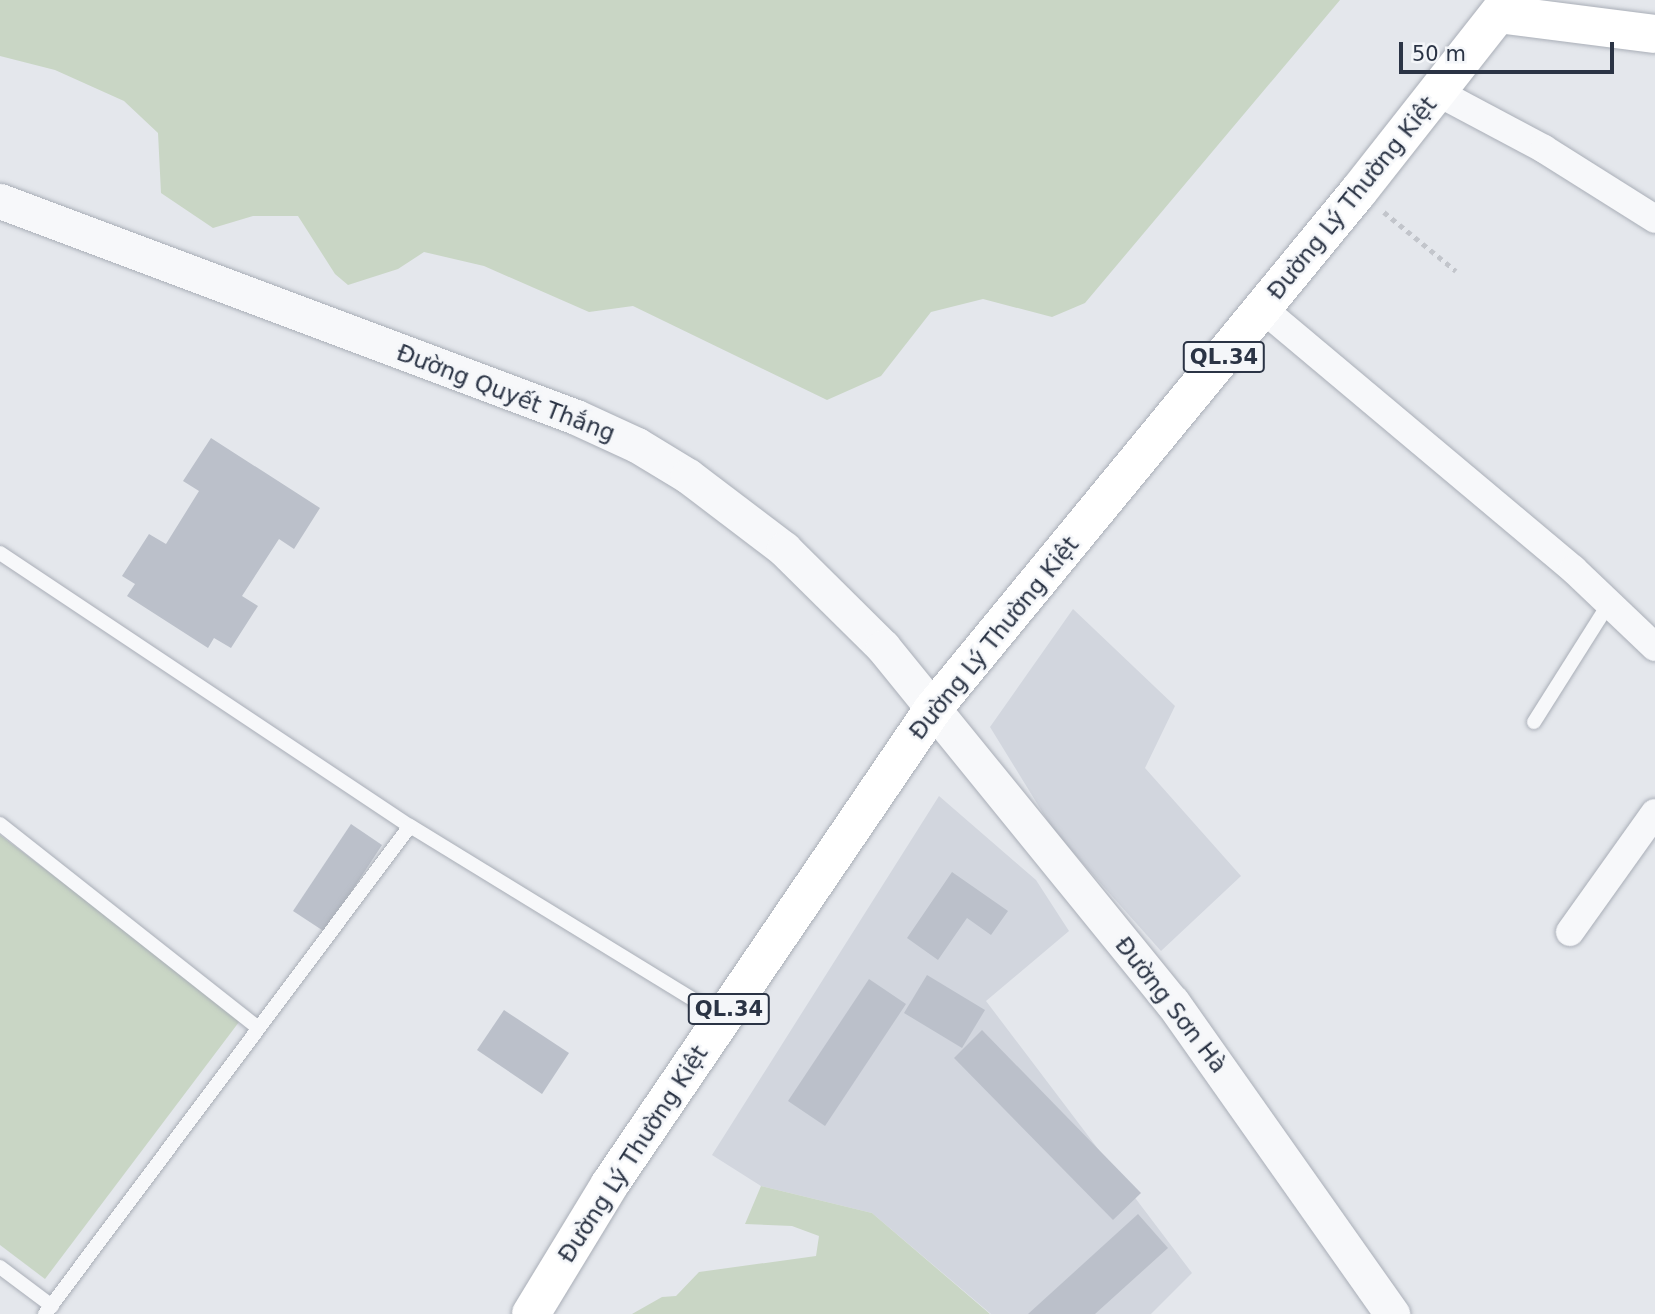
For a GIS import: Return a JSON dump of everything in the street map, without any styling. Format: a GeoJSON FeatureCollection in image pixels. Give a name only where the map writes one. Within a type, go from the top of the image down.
{"type":"FeatureCollection","features":[{"type":"Feature","properties":{"kind":"main road"},"geometry":{"type":"LineString","coordinates":[[1504,7],[1644,22]]}},
{"type":"Feature","properties":{"kind":"main road","name":"Đường Lý Thường Kiệt"},"geometry":{"type":"LineString","coordinates":[[531,1314],[610,1184],[933,709],[1263,309],[1504,7]]}},
{"type":"Feature","properties":{"kind":"street"},"geometry":{"type":"LineString","coordinates":[[1437,92],[1544,149],[1655,219]]}},
{"type":"Feature","properties":{"kind":"street","name":"Đường Quyết Thắng"},"geometry":{"type":"LineString","coordinates":[[0,201],[551,407],[636,445],[688,476],[784,549],[839,600],[933,709]]}},
{"type":"Feature","properties":{"kind":"street"},"geometry":{"type":"LineString","coordinates":[[1263,309],[1610,602],[1655,647]]}},
{"type":"Feature","properties":{"kind":"street","name":"Đường Sơn Hà"},"geometry":{"type":"LineString","coordinates":[[933,709],[1172,1002],[1392,1314]]}},
{"type":"Feature","properties":{"kind":"street"},"geometry":{"type":"LineString","coordinates":[[1570,932],[1655,813]]}},
{"type":"Feature","properties":{"kind":"lane"},"geometry":{"type":"LineString","coordinates":[[0,553],[410,826],[723,1018]]}},
{"type":"Feature","properties":{"kind":"lane"},"geometry":{"type":"LineString","coordinates":[[1534,722],[1610,602]]}},
{"type":"Feature","properties":{"kind":"lane"},"geometry":{"type":"LineString","coordinates":[[0,824],[258,1028]]}},
{"type":"Feature","properties":{"kind":"lane"},"geometry":{"type":"LineString","coordinates":[[0,1267],[48,1310],[410,826]]}},
{"type":"Feature","properties":{"kind":"path"},"geometry":{"type":"LineString","coordinates":[[1358,192],[1456,271]]}},
{"type":"Feature","properties":{"kind":"shaded area"},"geometry":{"type":"Polygon","coordinates":[[[1073,609],[1175,706],[1145,768],[1241,876],[1161,951],[1054,831],[990,727],[1073,609]]]}},
{"type":"Feature","properties":{"kind":"shaded area"},"geometry":{"type":"Polygon","coordinates":[[[939,796],[1036,880],[1069,931],[986,1001],[1192,1273],[1151,1314],[991,1314],[872,1213],[761,1186],[712,1155],[939,796]]]}},
{"type":"Feature","properties":{"kind":"green space"},"geometry":{"type":"Polygon","coordinates":[[[0,0],[1340,0],[1085,303],[1052,317],[983,299],[931,312],[881,376],[827,400],[633,306],[589,312],[484,266],[424,252],[398,269],[348,285],[335,274],[298,216],[253,216],[213,228],[161,193],[158,133],[124,101],[55,70],[0,56],[0,0]]]}},
{"type":"Feature","properties":{"kind":"green space"},"geometry":{"type":"Polygon","coordinates":[[[0,835],[242,1018],[45,1279],[0,1245],[0,835]]]}},
{"type":"Feature","properties":{"kind":"green space"},"geometry":{"type":"Polygon","coordinates":[[[761,1186],[872,1213],[990,1314],[632,1314],[662,1297],[676,1296],[699,1272],[816,1256],[819,1236],[792,1226],[745,1224],[761,1186]]]}},
{"type":"Feature","properties":{"kind":"building"},"geometry":{"type":"Polygon","coordinates":[[[211,438],[320,508],[294,549],[279,539],[242,596],[258,606],[231,648],[214,638],[208,648],[127,596],[135,584],[122,576],[149,534],[166,544],[199,491],[183,481],[211,438]]]}},
{"type":"Feature","properties":{"kind":"building"},"geometry":{"type":"Polygon","coordinates":[[[351,824],[382,845],[325,932],[293,911],[351,824]]]}},
{"type":"Feature","properties":{"kind":"building"},"geometry":{"type":"Polygon","coordinates":[[[952,872],[1008,911],[991,935],[967,918],[938,960],[907,938],[952,872]]]}},
{"type":"Feature","properties":{"kind":"building"},"geometry":{"type":"Polygon","coordinates":[[[927,975],[985,1010],[962,1048],[904,1013],[927,975]]]}},
{"type":"Feature","properties":{"kind":"building"},"geometry":{"type":"Polygon","coordinates":[[[869,979],[906,1004],[825,1126],[788,1101],[869,979]]]}},
{"type":"Feature","properties":{"kind":"building"},"geometry":{"type":"Polygon","coordinates":[[[504,1010],[569,1053],[542,1094],[477,1050],[504,1010]]]}},
{"type":"Feature","properties":{"kind":"building"},"geometry":{"type":"Polygon","coordinates":[[[982,1030],[1141,1193],[1113,1220],[954,1058],[982,1030]]]}},
{"type":"Feature","properties":{"kind":"building"},"geometry":{"type":"Polygon","coordinates":[[[1138,1214],[1168,1248],[1095,1314],[1028,1314],[1138,1214]]]}}]}
